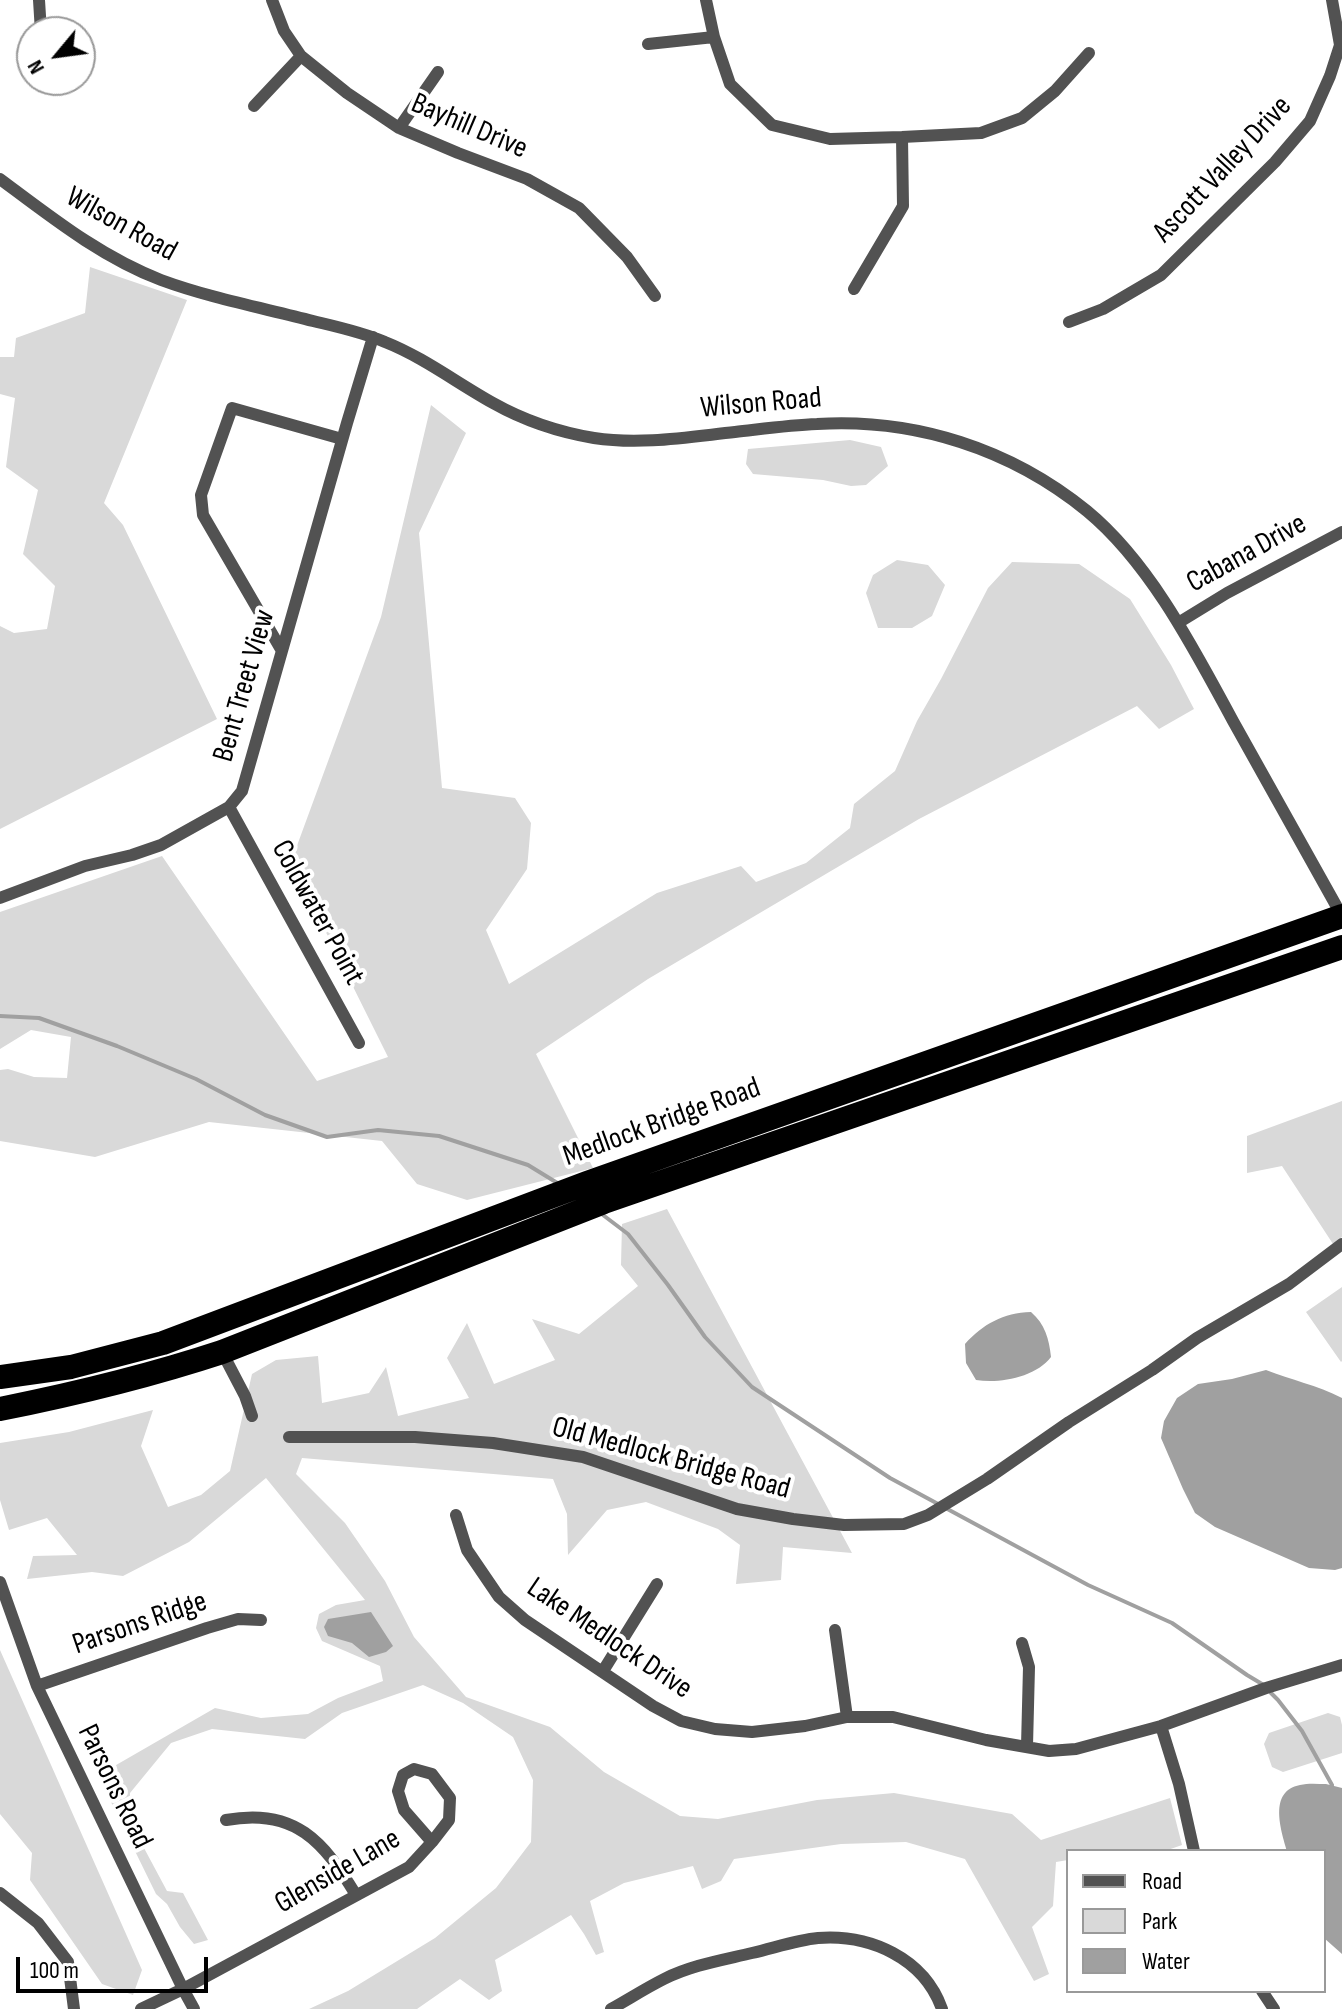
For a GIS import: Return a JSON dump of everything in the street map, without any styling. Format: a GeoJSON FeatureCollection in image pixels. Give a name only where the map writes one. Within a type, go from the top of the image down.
{"type":"FeatureCollection","features":[{"type":"Feature","properties":{"kind":"highway","name":"Medlock Bridge Road"},"geometry":{"type":"LineString","coordinates":[[0,1377],[71,1367],[163,1343],[587,1183],[1342,916]]}},
{"type":"Feature","properties":{"kind":"highway","name":"Medlock Bridge Road"},"geometry":{"type":"LineString","coordinates":[[0,1409],[167,1370],[222,1352],[604,1202],[1342,947]]}},
{"type":"Feature","properties":{"kind":"street","name":"Bayhill Drive"},"geometry":{"type":"LineString","coordinates":[[272,0],[284,31],[301,56],[347,93],[399,128],[527,179],[579,208],[627,257],[655,296]]}},
{"type":"Feature","properties":{"kind":"street"},"geometry":{"type":"LineString","coordinates":[[706,0],[714,37],[730,84],[772,125],[830,139],[981,133],[1022,118],[1055,91],[1089,53]]}},
{"type":"Feature","properties":{"kind":"street","name":"Ascott Valley Drive"},"geometry":{"type":"LineString","coordinates":[[1069,322],[1103,309],[1161,275],[1275,162],[1310,121],[1341,45],[1332,0]]}},
{"type":"Feature","properties":{"kind":"street"},"geometry":{"type":"LineString","coordinates":[[648,44],[714,37]]}},
{"type":"Feature","properties":{"kind":"street"},"geometry":{"type":"LineString","coordinates":[[254,106],[301,56]]}},
{"type":"Feature","properties":{"kind":"street"},"geometry":{"type":"LineString","coordinates":[[399,128],[438,72]]}},
{"type":"Feature","properties":{"kind":"street"},"geometry":{"type":"LineString","coordinates":[[854,289],[903,206],[902,137]]}},
{"type":"Feature","properties":{"kind":"street","name":"Wilson Road"},"geometry":{"type":"LineString","coordinates":[[0,179],[65,228],[127,265],[195,291],[390,343],[494,404],[561,432],[629,441],[819,423],[907,428],[959,441],[1042,478],[1090,514],[1119,542],[1178,623],[1342,916]]}},
{"type":"Feature","properties":{"kind":"street","name":"Bent Treet View"},"geometry":{"type":"LineString","coordinates":[[0,898],[85,866],[161,845],[229,807],[242,791],[373,337]]}},
{"type":"Feature","properties":{"kind":"street"},"geometry":{"type":"LineString","coordinates":[[282,651],[203,515],[201,495],[232,408],[342,439]]}},
{"type":"Feature","properties":{"kind":"street","name":"Cabana Drive"},"geometry":{"type":"LineString","coordinates":[[1178,623],[1227,593],[1342,532]]}},
{"type":"Feature","properties":{"kind":"street","name":"Coldwater Point"},"geometry":{"type":"LineString","coordinates":[[229,807],[359,1043]]}},
{"type":"Feature","properties":{"kind":"street","name":"Old Medlock Bridge Road"},"geometry":{"type":"LineString","coordinates":[[289,1437],[415,1437],[493,1443],[583,1457],[737,1509],[844,1525],[904,1524],[928,1515],[987,1479],[1197,1338],[1289,1284],[1342,1244]]}},
{"type":"Feature","properties":{"kind":"street"},"geometry":{"type":"LineString","coordinates":[[222,1352],[252,1416]]}},
{"type":"Feature","properties":{"kind":"street","name":"Lake Medlock Drive"},"geometry":{"type":"LineString","coordinates":[[456,1515],[467,1550],[499,1597],[525,1620],[653,1706],[681,1721],[715,1729],[752,1732],[847,1717],[893,1717],[986,1740],[1049,1751],[1076,1749],[1161,1726],[1266,1688],[1342,1665]]}},
{"type":"Feature","properties":{"kind":"street","name":"Parsons Road"},"geometry":{"type":"LineString","coordinates":[[0,1582],[37,1686],[194,2009]]}},
{"type":"Feature","properties":{"kind":"street"},"geometry":{"type":"LineString","coordinates":[[603,1671],[657,1584]]}},
{"type":"Feature","properties":{"kind":"street","name":"Parsons Ridge"},"geometry":{"type":"LineString","coordinates":[[37,1686],[207,1628],[238,1619],[261,1620]]}},
{"type":"Feature","properties":{"kind":"street"},"geometry":{"type":"LineString","coordinates":[[835,1630],[847,1717]]}},
{"type":"Feature","properties":{"kind":"street"},"geometry":{"type":"LineString","coordinates":[[1022,1643],[1029,1667],[1027,1746]]}},
{"type":"Feature","properties":{"kind":"street"},"geometry":{"type":"LineString","coordinates":[[1161,1726],[1179,1784],[1194,1849]]}},
{"type":"Feature","properties":{"kind":"street","name":"Glenside Lane"},"geometry":{"type":"LineString","coordinates":[[141,2009],[409,1867],[432,1842],[449,1820],[450,1798],[432,1774],[414,1769],[403,1775],[398,1791],[404,1810],[432,1842]]}},
{"type":"Feature","properties":{"kind":"street"},"geometry":{"type":"LineString","coordinates":[[226,1820],[249,1816],[276,1819],[294,1827],[320,1843],[337,1863],[356,1895]]}},
{"type":"Feature","properties":{"kind":"street"},"geometry":{"type":"LineString","coordinates":[[0,1893],[38,1923],[68,1962],[74,2009]]}},
{"type":"Feature","properties":{"kind":"street"},"geometry":{"type":"LineString","coordinates":[[611,2009],[665,1978],[695,1966],[815,1938],[846,1937],[883,1947],[899,1956],[928,1982],[942,2009]]}},
{"type":"Feature","properties":{"kind":"green space"},"geometry":{"type":"Polygon","coordinates":[[[90,267],[187,300],[104,503],[123,525],[217,719],[0,829],[0,626],[14,633],[47,629],[55,586],[23,554],[38,490],[6,467],[15,398],[0,394],[0,357],[14,357],[16,338],[85,313],[90,267]]]}},
{"type":"Feature","properties":{"kind":"green space"},"geometry":{"type":"Polygon","coordinates":[[[431,405],[466,433],[419,533],[442,788],[515,798],[531,823],[527,869],[486,930],[509,984],[657,893],[741,866],[756,882],[806,863],[850,828],[854,804],[895,771],[917,721],[988,588],[1012,562],[1079,564],[1130,599],[1194,709],[1159,729],[1137,706],[919,819],[648,979],[536,1054],[593,1168],[467,1200],[417,1184],[382,1141],[209,1122],[95,1157],[0,1141],[0,1070],[8,1069],[34,1077],[67,1078],[71,1037],[31,1030],[0,1049],[0,912],[162,856],[317,1081],[388,1057],[291,862],[381,617],[431,405]]]}},
{"type":"Feature","properties":{"kind":"green space"},"geometry":{"type":"Polygon","coordinates":[[[850,440],[881,447],[888,466],[866,485],[851,486],[823,480],[753,474],[746,464],[748,449],[850,440]]]}},
{"type":"Feature","properties":{"kind":"green space"},"geometry":{"type":"Polygon","coordinates":[[[897,560],[928,565],[945,585],[932,616],[912,628],[878,628],[866,593],[873,575],[897,560]]]}},
{"type":"Feature","properties":{"kind":"green space"},"geometry":{"type":"Polygon","coordinates":[[[1342,1101],[1342,1237],[1333,1244],[1282,1166],[1247,1173],[1247,1136],[1342,1101]]]}},
{"type":"Feature","properties":{"kind":"green space"},"geometry":{"type":"Polygon","coordinates":[[[667,1209],[852,1553],[783,1547],[781,1580],[736,1584],[740,1545],[718,1529],[646,1502],[607,1510],[568,1555],[567,1514],[553,1479],[302,1458],[296,1474],[345,1523],[385,1581],[414,1637],[466,1697],[550,1727],[604,1772],[680,1816],[718,1819],[817,1800],[894,1793],[1012,1814],[1041,1840],[1170,1798],[1182,1845],[1171,1849],[1066,1849],[1066,1860],[1056,1862],[1053,1906],[1032,1927],[1049,1974],[1034,1981],[965,1859],[906,1842],[841,1844],[734,1859],[721,1881],[702,1889],[693,1866],[624,1883],[590,1901],[604,1952],[596,1955],[571,1915],[495,1960],[502,1991],[489,2000],[460,1979],[417,2009],[309,2009],[348,1991],[435,1938],[496,1888],[531,1842],[533,1780],[513,1737],[463,1703],[423,1685],[342,1713],[305,1739],[212,1729],[171,1743],[130,1793],[129,1820],[167,1891],[183,1893],[208,1940],[194,1944],[167,1904],[156,1894],[111,1802],[104,1772],[215,1708],[261,1718],[308,1714],[338,1698],[383,1681],[380,1666],[322,1641],[316,1628],[319,1614],[336,1605],[365,1600],[266,1478],[189,1542],[123,1576],[92,1572],[27,1579],[33,1556],[77,1555],[47,1518],[9,1530],[0,1500],[0,1443],[69,1432],[153,1410],[141,1446],[168,1507],[201,1495],[230,1471],[252,1374],[276,1360],[318,1356],[322,1403],[369,1393],[386,1367],[398,1416],[469,1398],[447,1358],[467,1323],[494,1384],[555,1360],[532,1319],[579,1334],[638,1286],[621,1265],[622,1224],[667,1209]]]}},
{"type":"Feature","properties":{"kind":"green space"},"geometry":{"type":"Polygon","coordinates":[[[1342,1287],[1342,1361],[1341,1362],[1306,1312],[1342,1287]]]}},
{"type":"Feature","properties":{"kind":"green space"},"geometry":{"type":"Polygon","coordinates":[[[0,1650],[142,1970],[133,1995],[102,1984],[30,1880],[32,1853],[0,1814],[0,1650]]]}},
{"type":"Feature","properties":{"kind":"green space"},"geometry":{"type":"Polygon","coordinates":[[[1328,1713],[1340,1717],[1342,1753],[1283,1772],[1272,1767],[1264,1744],[1269,1733],[1328,1713]]]}},
{"type":"Feature","properties":{"kind":"water"},"geometry":{"type":"Polygon","coordinates":[[[1031,1312],[1046,1332],[1051,1357],[1036,1370],[1017,1378],[976,1380],[966,1363],[965,1344],[994,1321],[1031,1312]]]}},
{"type":"Feature","properties":{"kind":"water"},"geometry":{"type":"Polygon","coordinates":[[[1266,1370],[1342,1398],[1342,1568],[1309,1568],[1215,1527],[1195,1513],[1161,1438],[1164,1421],[1177,1398],[1198,1384],[1266,1370]]]}},
{"type":"Feature","properties":{"kind":"water"},"geometry":{"type":"Polygon","coordinates":[[[371,1612],[393,1646],[386,1652],[369,1657],[352,1643],[328,1636],[324,1627],[328,1619],[371,1612]]]}},
{"type":"Feature","properties":{"kind":"water"},"geometry":{"type":"Polygon","coordinates":[[[1303,1784],[1342,1788],[1342,1954],[1326,1940],[1326,1849],[1287,1849],[1280,1822],[1280,1803],[1284,1795],[1303,1784]]]}},
{"type":"Feature","properties":{"kind":"waterway"},"geometry":{"type":"LineString","coordinates":[[0,1016],[39,1018],[117,1046],[196,1079],[265,1115],[327,1137],[378,1130],[439,1136],[528,1165],[559,1184]]}},
{"type":"Feature","properties":{"kind":"waterway"},"geometry":{"type":"LineString","coordinates":[[599,1212],[628,1234],[705,1337],[752,1387],[890,1478],[1088,1585],[1172,1623],[1262,1684],[1302,1731],[1332,1785]]}}]}
